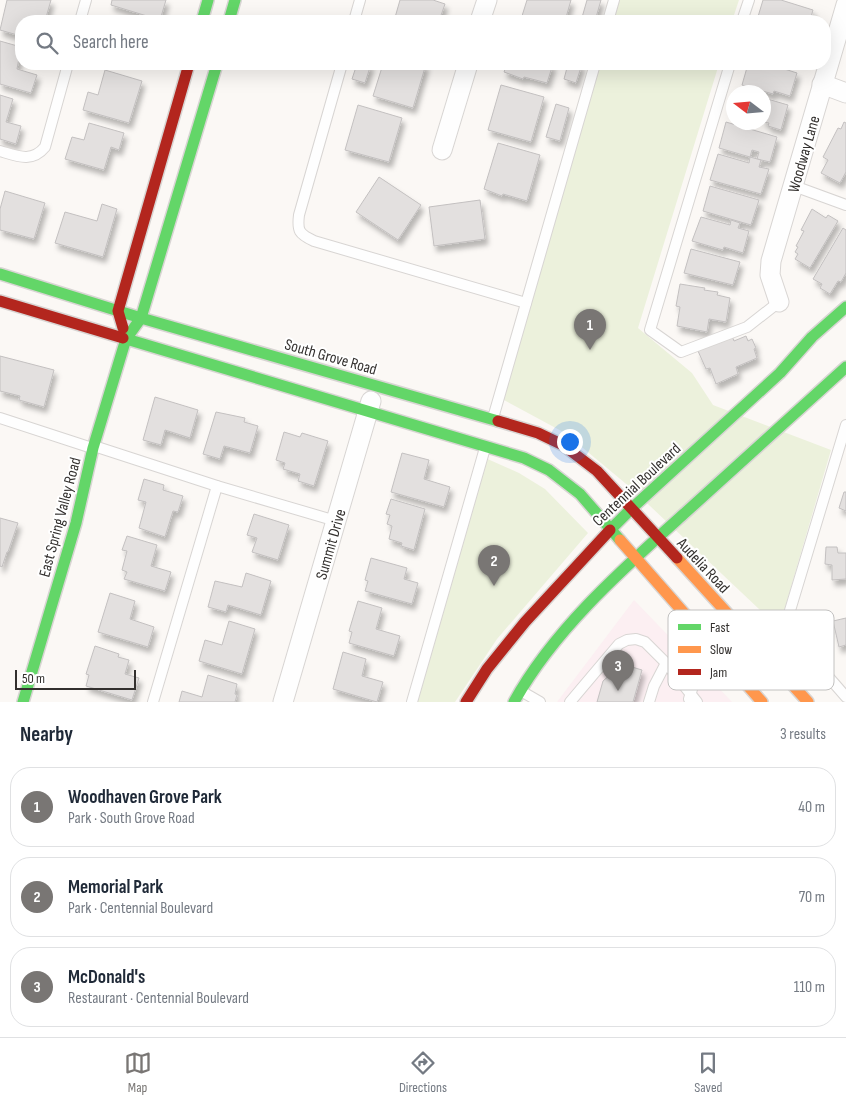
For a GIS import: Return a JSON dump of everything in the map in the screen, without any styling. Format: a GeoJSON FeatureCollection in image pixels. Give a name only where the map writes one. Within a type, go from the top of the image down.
{"type":"FeatureCollection","features":[{"type":"Feature","properties":{"kind":"main road"},"geometry":{"type":"LineString","coordinates":[[204,15],[208,0]]}},
{"type":"Feature","properties":{"kind":"main road"},"geometry":{"type":"LineString","coordinates":[[231,15],[236,0]]}},
{"type":"Feature","properties":{"kind":"main road"},"geometry":{"type":"LineString","coordinates":[[126,339],[118,311],[187,70]]}},
{"type":"Feature","properties":{"kind":"main road","name":"East Spring Valley Road"},"geometry":{"type":"LineString","coordinates":[[23,702],[76,523],[94,447],[126,339],[141,318],[215,70]]}},
{"type":"Feature","properties":{"kind":"main road","name":"South Grove Road"},"geometry":{"type":"LineString","coordinates":[[0,274],[141,318],[538,433],[563,445],[597,471],[631,509]]}},
{"type":"Feature","properties":{"kind":"main road"},"geometry":{"type":"LineString","coordinates":[[0,301],[524,458],[549,470],[580,494],[680,610]]}},
{"type":"Feature","properties":{"kind":"main road","name":"Centennial Boulevard"},"geometry":{"type":"LineString","coordinates":[[466,702],[490,665],[539,605],[611,529],[780,373],[812,337],[846,307]]}},
{"type":"Feature","properties":{"kind":"main road"},"geometry":{"type":"LineString","coordinates":[[514,702],[549,650],[587,606],[657,538],[846,366]]}},
{"type":"Feature","properties":{"kind":"main road","name":"Audelia Road"},"geometry":{"type":"LineString","coordinates":[[631,509],[723,610]]}},
{"type":"Feature","properties":{"kind":"main road"},"geometry":{"type":"LineString","coordinates":[[751,690],[762,702]]}},
{"type":"Feature","properties":{"kind":"main road","name":"Audelia Road"},"geometry":{"type":"LineString","coordinates":[[797,690],[808,702]]}},
{"type":"Feature","properties":{"kind":"street"},"geometry":{"type":"LineString","coordinates":[[482,15],[487,0]]}},
{"type":"Feature","properties":{"kind":"street","name":"Woodway Lane"},"geometry":{"type":"LineString","coordinates":[[831,54],[846,5]]}},
{"type":"Feature","properties":{"kind":"street"},"geometry":{"type":"LineString","coordinates":[[442,150],[466,70]]}},
{"type":"Feature","properties":{"kind":"street","name":"Woodway Lane"},"geometry":{"type":"LineString","coordinates":[[779,302],[770,274],[771,261],[826,70]]}},
{"type":"Feature","properties":{"kind":"street"},"geometry":{"type":"LineString","coordinates":[[822,84],[846,93]]}},
{"type":"Feature","properties":{"kind":"street","name":"Summit Drive"},"geometry":{"type":"LineString","coordinates":[[283,702],[375,386]]}},
{"type":"Feature","properties":{"kind":"lane"},"geometry":{"type":"LineString","coordinates":[[82,15],[86,0]]}},
{"type":"Feature","properties":{"kind":"lane"},"geometry":{"type":"LineString","coordinates":[[356,15],[360,0]]}},
{"type":"Feature","properties":{"kind":"lane"},"geometry":{"type":"LineString","coordinates":[[610,15],[614,0]]}},
{"type":"Feature","properties":{"kind":"lane"},"geometry":{"type":"LineString","coordinates":[[744,15],[749,0]]}},
{"type":"Feature","properties":{"kind":"lane"},"geometry":{"type":"LineString","coordinates":[[0,151],[21,158],[40,153],[45,146],[66,70]]}},
{"type":"Feature","properties":{"kind":"lane"},"geometry":{"type":"LineString","coordinates":[[340,70],[299,216],[298,227],[301,234],[314,241],[526,303]]}},
{"type":"Feature","properties":{"kind":"lane"},"geometry":{"type":"LineString","coordinates":[[492,420],[594,70]]}},
{"type":"Feature","properties":{"kind":"lane"},"geometry":{"type":"LineString","coordinates":[[728,70],[650,330],[681,352],[747,327],[779,302]]}},
{"type":"Feature","properties":{"kind":"lane"},"geometry":{"type":"LineString","coordinates":[[794,186],[846,205]]}},
{"type":"Feature","properties":{"kind":"lane"},"geometry":{"type":"LineString","coordinates":[[0,418],[336,522]]}},
{"type":"Feature","properties":{"kind":"lane"},"geometry":{"type":"LineString","coordinates":[[791,610],[846,425]]}},
{"type":"Feature","properties":{"kind":"lane"},"geometry":{"type":"LineString","coordinates":[[412,702],[486,447]]}},
{"type":"Feature","properties":{"kind":"lane"},"geometry":{"type":"LineString","coordinates":[[153,702],[217,486]]}},
{"type":"Feature","properties":{"kind":"lane"},"geometry":{"type":"LineString","coordinates":[[570,702],[618,644],[627,640],[636,639],[645,642],[668,666]]}},
{"type":"Feature","properties":{"kind":"lane"},"geometry":{"type":"LineString","coordinates":[[649,702],[654,686],[666,663]]}},
{"type":"Feature","properties":{"kind":"lane"},"geometry":{"type":"LineString","coordinates":[[834,683],[846,697]]}},
{"type":"Feature","properties":{"kind":"lane"},"geometry":{"type":"LineString","coordinates":[[520,691],[540,702]]}},
{"type":"Feature","properties":{"kind":"shaded area"},"geometry":{"type":"Polygon","coordinates":[[[634,600],[668,635],[668,690],[720,690],[732,702],[557,702],[634,600]]]}},
{"type":"Feature","properties":{"kind":"green space"},"geometry":{"type":"Polygon","coordinates":[[[616,0],[739,0],[734,15],[612,15],[616,0]]]}},
{"type":"Feature","properties":{"kind":"green space"},"geometry":{"type":"Polygon","coordinates":[[[595,70],[717,70],[638,328],[692,373],[713,405],[831,450],[784,610],[760,610],[631,488],[565,433],[502,399],[595,70]]]}},
{"type":"Feature","properties":{"kind":"green space"},"geometry":{"type":"Polygon","coordinates":[[[483,457],[519,473],[545,489],[588,533],[497,639],[455,702],[412,702],[483,457]]]}},
{"type":"Feature","properties":{"kind":"building"},"geometry":{"type":"Polygon","coordinates":[[[7,0],[51,0],[47,15],[15,15],[15,34],[0,30],[7,0]]]}},
{"type":"Feature","properties":{"kind":"building"},"geometry":{"type":"Polygon","coordinates":[[[112,0],[166,0],[162,15],[144,15],[111,5],[112,0]]]}},
{"type":"Feature","properties":{"kind":"building"},"geometry":{"type":"Polygon","coordinates":[[[400,0],[433,0],[445,4],[441,15],[396,15],[400,0]]]}},
{"type":"Feature","properties":{"kind":"building"},"geometry":{"type":"Polygon","coordinates":[[[527,0],[571,0],[567,15],[522,15],[527,0]]]}},
{"type":"Feature","properties":{"kind":"building"},"geometry":{"type":"Polygon","coordinates":[[[587,0],[601,0],[597,15],[583,15],[587,0]]]}},
{"type":"Feature","properties":{"kind":"building"},"geometry":{"type":"Polygon","coordinates":[[[763,0],[781,0],[813,10],[812,15],[758,15],[763,0]]]}},
{"type":"Feature","properties":{"kind":"building"},"geometry":{"type":"Polygon","coordinates":[[[0,41],[15,45],[15,70],[37,75],[31,93],[0,84],[0,41]]]}},
{"type":"Feature","properties":{"kind":"building"},"geometry":{"type":"Polygon","coordinates":[[[105,70],[142,81],[129,123],[83,110],[88,92],[98,95],[105,70]]]}},
{"type":"Feature","properties":{"kind":"building"},"geometry":{"type":"Polygon","coordinates":[[[355,70],[369,70],[365,83],[352,79],[355,70]]]}},
{"type":"Feature","properties":{"kind":"building"},"geometry":{"type":"Polygon","coordinates":[[[381,70],[424,70],[413,108],[373,96],[381,70]]]}},
{"type":"Feature","properties":{"kind":"building"},"geometry":{"type":"Polygon","coordinates":[[[505,70],[551,70],[547,83],[524,77],[523,79],[504,72],[505,70]]]}},
{"type":"Feature","properties":{"kind":"building"},"geometry":{"type":"Polygon","coordinates":[[[566,70],[580,70],[576,83],[564,79],[566,70]]]}},
{"type":"Feature","properties":{"kind":"building"},"geometry":{"type":"Polygon","coordinates":[[[746,70],[788,70],[797,73],[790,96],[774,91],[773,94],[771,93],[771,85],[742,85],[746,70]]]}},
{"type":"Feature","properties":{"kind":"building"},"geometry":{"type":"Polygon","coordinates":[[[501,85],[544,97],[531,142],[488,130],[501,85]]]}},
{"type":"Feature","properties":{"kind":"building"},"geometry":{"type":"Polygon","coordinates":[[[0,95],[13,99],[6,122],[21,126],[16,144],[0,139],[0,95]]]}},
{"type":"Feature","properties":{"kind":"building"},"geometry":{"type":"Polygon","coordinates":[[[771,100],[788,105],[781,130],[771,127],[771,100]]]}},
{"type":"Feature","properties":{"kind":"building"},"geometry":{"type":"Polygon","coordinates":[[[556,104],[569,108],[560,141],[546,137],[556,104]]]}},
{"type":"Feature","properties":{"kind":"building"},"geometry":{"type":"Polygon","coordinates":[[[358,105],[402,118],[389,162],[345,150],[358,105]]]}},
{"type":"Feature","properties":{"kind":"building"},"geometry":{"type":"Polygon","coordinates":[[[726,122],[726,130],[753,130],[777,137],[770,162],[757,159],[759,152],[752,150],[750,157],[719,148],[726,122]]]}},
{"type":"Feature","properties":{"kind":"building"},"geometry":{"type":"Polygon","coordinates":[[[844,122],[846,123],[846,172],[840,183],[821,173],[828,160],[823,157],[838,128],[841,129],[844,122]]]}},
{"type":"Feature","properties":{"kind":"building"},"geometry":{"type":"Polygon","coordinates":[[[89,123],[124,133],[119,150],[111,147],[104,170],[65,159],[72,137],[84,140],[89,123]]]}},
{"type":"Feature","properties":{"kind":"building"},"geometry":{"type":"Polygon","coordinates":[[[498,143],[540,155],[527,201],[503,194],[502,196],[484,189],[498,143]]]}},
{"type":"Feature","properties":{"kind":"building"},"geometry":{"type":"Polygon","coordinates":[[[718,154],[749,163],[750,157],[761,160],[759,167],[769,169],[761,194],[710,180],[718,154]]]}},
{"type":"Feature","properties":{"kind":"building"},"geometry":{"type":"Polygon","coordinates":[[[379,177],[421,205],[398,240],[356,212],[379,177]]]}},
{"type":"Feature","properties":{"kind":"building"},"geometry":{"type":"Polygon","coordinates":[[[710,186],[759,200],[751,225],[703,211],[710,186]]]}},
{"type":"Feature","properties":{"kind":"building"},"geometry":{"type":"Polygon","coordinates":[[[5,191],[45,203],[34,239],[0,230],[0,209],[5,191]]]}},
{"type":"Feature","properties":{"kind":"building"},"geometry":{"type":"Polygon","coordinates":[[[480,200],[485,239],[434,246],[429,207],[480,200]]]}},
{"type":"Feature","properties":{"kind":"building"},"geometry":{"type":"Polygon","coordinates":[[[102,204],[117,209],[103,257],[55,243],[65,212],[97,221],[102,204]]]}},
{"type":"Feature","properties":{"kind":"building"},"geometry":{"type":"Polygon","coordinates":[[[812,209],[826,218],[828,215],[838,221],[810,268],[795,259],[798,254],[795,252],[804,231],[801,230],[812,209]]]}},
{"type":"Feature","properties":{"kind":"building"},"geometry":{"type":"Polygon","coordinates":[[[701,217],[730,225],[731,220],[740,223],[738,228],[749,231],[743,253],[724,247],[723,250],[692,241],[701,217]]]}},
{"type":"Feature","properties":{"kind":"building"},"geometry":{"type":"Polygon","coordinates":[[[843,228],[846,230],[846,273],[841,282],[838,281],[830,294],[820,288],[822,284],[813,279],[843,228]]]}},
{"type":"Feature","properties":{"kind":"building"},"geometry":{"type":"Polygon","coordinates":[[[691,249],[740,262],[733,285],[684,273],[691,249]]]}},
{"type":"Feature","properties":{"kind":"building"},"geometry":{"type":"Polygon","coordinates":[[[680,284],[705,288],[704,290],[718,292],[717,295],[730,298],[726,322],[709,319],[707,332],[677,326],[680,307],[676,306],[680,284]]]}},
{"type":"Feature","properties":{"kind":"building"},"geometry":{"type":"Polygon","coordinates":[[[732,336],[734,341],[746,336],[748,341],[752,339],[756,348],[754,349],[757,358],[736,367],[738,374],[716,384],[710,368],[706,369],[698,351],[732,336]]]}},
{"type":"Feature","properties":{"kind":"building"},"geometry":{"type":"Polygon","coordinates":[[[0,356],[54,370],[44,407],[19,400],[20,396],[0,391],[0,356]]]}},
{"type":"Feature","properties":{"kind":"building"},"geometry":{"type":"Polygon","coordinates":[[[155,397],[198,410],[190,438],[165,430],[161,445],[143,440],[155,397]]]}},
{"type":"Feature","properties":{"kind":"building"},"geometry":{"type":"Polygon","coordinates":[[[216,412],[245,418],[244,422],[258,426],[250,453],[224,446],[220,459],[203,454],[216,412]]]}},
{"type":"Feature","properties":{"kind":"building"},"geometry":{"type":"Polygon","coordinates":[[[284,432],[300,437],[302,433],[328,441],[314,486],[298,481],[300,474],[283,469],[285,463],[276,460],[284,432]]]}},
{"type":"Feature","properties":{"kind":"building"},"geometry":{"type":"Polygon","coordinates":[[[402,453],[429,460],[424,479],[450,487],[444,507],[391,492],[402,453]]]}},
{"type":"Feature","properties":{"kind":"building"},"geometry":{"type":"Polygon","coordinates":[[[144,479],[164,485],[163,490],[183,496],[178,512],[173,511],[165,537],[139,528],[146,502],[138,500],[144,479]]]}},
{"type":"Feature","properties":{"kind":"building"},"geometry":{"type":"Polygon","coordinates":[[[844,492],[846,492],[846,511],[839,508],[844,492]]]}},
{"type":"Feature","properties":{"kind":"building"},"geometry":{"type":"Polygon","coordinates":[[[391,499],[425,509],[414,550],[401,546],[402,543],[389,539],[392,526],[387,524],[390,515],[386,514],[391,499]]]}},
{"type":"Feature","properties":{"kind":"building"},"geometry":{"type":"Polygon","coordinates":[[[254,514],[289,525],[278,560],[252,552],[257,538],[247,535],[254,514]]]}},
{"type":"Feature","properties":{"kind":"building"},"geometry":{"type":"Polygon","coordinates":[[[0,518],[18,523],[2,567],[0,566],[0,518]]]}},
{"type":"Feature","properties":{"kind":"building"},"geometry":{"type":"Polygon","coordinates":[[[127,536],[157,545],[151,566],[171,572],[165,591],[124,579],[127,572],[122,570],[127,551],[122,550],[127,536]]]}},
{"type":"Feature","properties":{"kind":"building"},"geometry":{"type":"Polygon","coordinates":[[[826,547],[837,547],[838,553],[846,553],[846,579],[832,580],[832,565],[825,564],[826,547]]]}},
{"type":"Feature","properties":{"kind":"building"},"geometry":{"type":"Polygon","coordinates":[[[371,558],[407,568],[404,579],[418,583],[412,604],[365,591],[368,581],[365,580],[371,558]]]}},
{"type":"Feature","properties":{"kind":"building"},"geometry":{"type":"Polygon","coordinates":[[[246,573],[271,581],[261,615],[228,605],[226,612],[208,607],[215,581],[242,587],[246,573]]]}},
{"type":"Feature","properties":{"kind":"building"},"geometry":{"type":"Polygon","coordinates":[[[110,593],[135,601],[130,619],[154,627],[148,647],[98,632],[110,593]]]}},
{"type":"Feature","properties":{"kind":"building"},"geometry":{"type":"Polygon","coordinates":[[[358,601],[382,608],[376,629],[400,636],[394,656],[349,643],[352,632],[349,631],[358,601]]]}},
{"type":"Feature","properties":{"kind":"building"},"geometry":{"type":"Polygon","coordinates":[[[846,618],[846,645],[839,647],[834,621],[846,618]]]}},
{"type":"Feature","properties":{"kind":"building"},"geometry":{"type":"Polygon","coordinates":[[[229,621],[255,629],[242,674],[199,661],[205,640],[222,645],[229,621]]]}},
{"type":"Feature","properties":{"kind":"building"},"geometry":{"type":"Polygon","coordinates":[[[95,646],[119,654],[118,657],[129,660],[125,674],[139,678],[132,700],[86,686],[89,675],[86,674],[95,646]]]}},
{"type":"Feature","properties":{"kind":"building"},"geometry":{"type":"Polygon","coordinates":[[[343,652],[366,659],[362,676],[383,682],[377,702],[333,689],[343,652]]]}},
{"type":"Feature","properties":{"kind":"building"},"geometry":{"type":"Polygon","coordinates":[[[622,664],[642,670],[633,702],[597,702],[603,681],[622,664]]]}},
{"type":"Feature","properties":{"kind":"building"},"geometry":{"type":"Polygon","coordinates":[[[208,675],[237,684],[235,702],[179,702],[182,691],[202,697],[208,675]]]}},
{"type":"Feature","properties":{"kind":"traffic: fast"},"geometry":{"type":"LineString","coordinates":[[204,15],[208,0]]}},
{"type":"Feature","properties":{"kind":"traffic: fast"},"geometry":{"type":"LineString","coordinates":[[231,15],[235,0]]}},
{"type":"Feature","properties":{"kind":"traffic: fast"},"geometry":{"type":"LineString","coordinates":[[23,702],[76,523],[93,448],[122,352],[126,339],[141,318],[215,70]]}},
{"type":"Feature","properties":{"kind":"traffic: fast"},"geometry":{"type":"LineString","coordinates":[[0,274],[141,318],[498,421]]}},
{"type":"Feature","properties":{"kind":"traffic: fast"},"geometry":{"type":"LineString","coordinates":[[610,530],[780,373],[812,337],[846,307]]}},
{"type":"Feature","properties":{"kind":"traffic: fast"},"geometry":{"type":"LineString","coordinates":[[123,338],[524,458],[549,470],[580,494],[620,540]]}},
{"type":"Feature","properties":{"kind":"traffic: fast"},"geometry":{"type":"LineString","coordinates":[[514,702],[530,675],[549,649],[592,600],[846,367]]}},
{"type":"Feature","properties":{"kind":"traffic: slow"},"geometry":{"type":"LineString","coordinates":[[620,540],[681,610]]}},
{"type":"Feature","properties":{"kind":"traffic: slow"},"geometry":{"type":"LineString","coordinates":[[677,558],[724,610]]}},
{"type":"Feature","properties":{"kind":"traffic: slow"},"geometry":{"type":"LineString","coordinates":[[751,690],[762,702]]}},
{"type":"Feature","properties":{"kind":"traffic: slow"},"geometry":{"type":"LineString","coordinates":[[797,690],[808,702]]}},
{"type":"Feature","properties":{"kind":"traffic: jam"},"geometry":{"type":"LineString","coordinates":[[123,328],[118,311],[187,70]]}},
{"type":"Feature","properties":{"kind":"traffic: jam"},"geometry":{"type":"LineString","coordinates":[[0,301],[123,338]]}},
{"type":"Feature","properties":{"kind":"traffic: jam"},"geometry":{"type":"LineString","coordinates":[[498,421],[538,433],[563,445],[597,471],[677,558]]}},
{"type":"Feature","properties":{"kind":"traffic: jam"},"geometry":{"type":"LineString","coordinates":[[466,702],[487,669],[525,622],[610,530]]}},
{"type":"Feature","properties":{"kind":"place","name":"Woodhaven Grove Park"},"geometry":{"type":"Point","coordinates":[590,350]}},
{"type":"Feature","properties":{"kind":"place","name":"Memorial Park"},"geometry":{"type":"Point","coordinates":[494,586]}},
{"type":"Feature","properties":{"kind":"place","name":"McDonald's"},"geometry":{"type":"Point","coordinates":[618,691]}}]}
